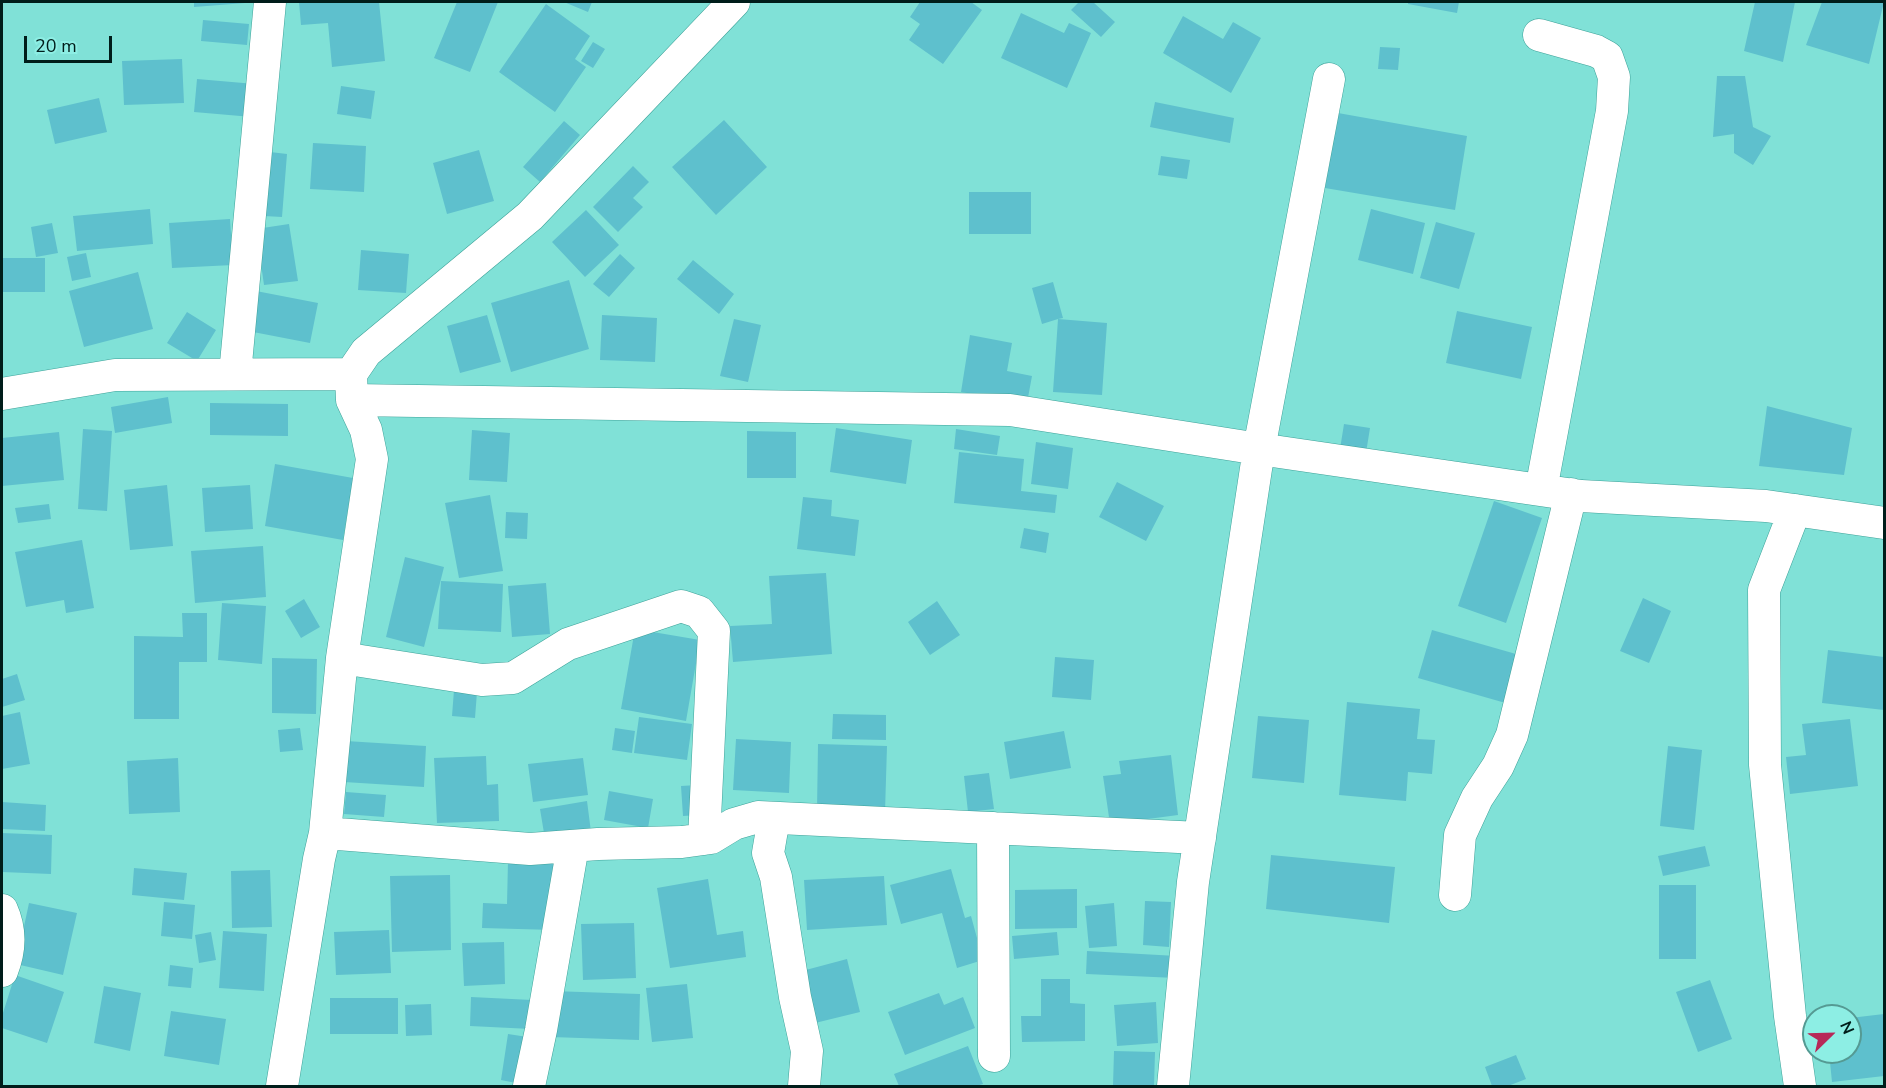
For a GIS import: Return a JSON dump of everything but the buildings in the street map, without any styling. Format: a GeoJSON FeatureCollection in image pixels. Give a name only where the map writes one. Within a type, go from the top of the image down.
{"type":"FeatureCollection","features":[{"type":"Feature","properties":{"kind":"street"},"geometry":{"type":"LineString","coordinates":[[235,374],[270,2]]}},
{"type":"Feature","properties":{"kind":"street"},"geometry":{"type":"LineString","coordinates":[[282,1086],[325,833],[342,658],[372,459],[366,430],[352,387],[366,352],[530,216],[734,2]]}},
{"type":"Feature","properties":{"kind":"street"},"geometry":{"type":"LineString","coordinates":[[1455,895],[1460,835],[1477,798],[1498,766],[1512,735],[1556,492],[1612,111],[1614,77],[1607,57],[1596,51],[1539,35]]}},
{"type":"Feature","properties":{"kind":"street"},"geometry":{"type":"LineString","coordinates":[[1173,1086],[1193,882],[1259,449],[1329,79]]}},
{"type":"Feature","properties":{"kind":"street"},"geometry":{"type":"LineString","coordinates":[[2,394],[115,375],[235,374],[352,387],[1010,410],[1556,492],[1766,506],[1884,523]]}},
{"type":"Feature","properties":{"kind":"street"},"geometry":{"type":"LineString","coordinates":[[1795,510],[1764,590],[1765,753],[1789,1004],[1800,1086]]}},
{"type":"Feature","properties":{"kind":"street"},"geometry":{"type":"LineString","coordinates":[[342,658],[482,680],[513,678],[568,644],[681,606],[699,612],[714,631],[704,839]]}},
{"type":"Feature","properties":{"kind":"street"},"geometry":{"type":"LineString","coordinates":[[325,833],[519,849],[682,842],[711,838],[734,825],[758,817],[1200,838]]}},
{"type":"Feature","properties":{"kind":"street"},"geometry":{"type":"LineString","coordinates":[[774,818],[768,853],[776,877],[795,998],[807,1051],[804,1086]]}},
{"type":"Feature","properties":{"kind":"street"},"geometry":{"type":"LineString","coordinates":[[993,828],[994,1056]]}},
{"type":"Feature","properties":{"kind":"street"},"geometry":{"type":"LineString","coordinates":[[529,1086],[573,846]]}},
{"type":"Feature","properties":{"kind":"street"},"geometry":{"type":"LineString","coordinates":[[2,910],[8,924],[7,958],[2,971]]}}]}
